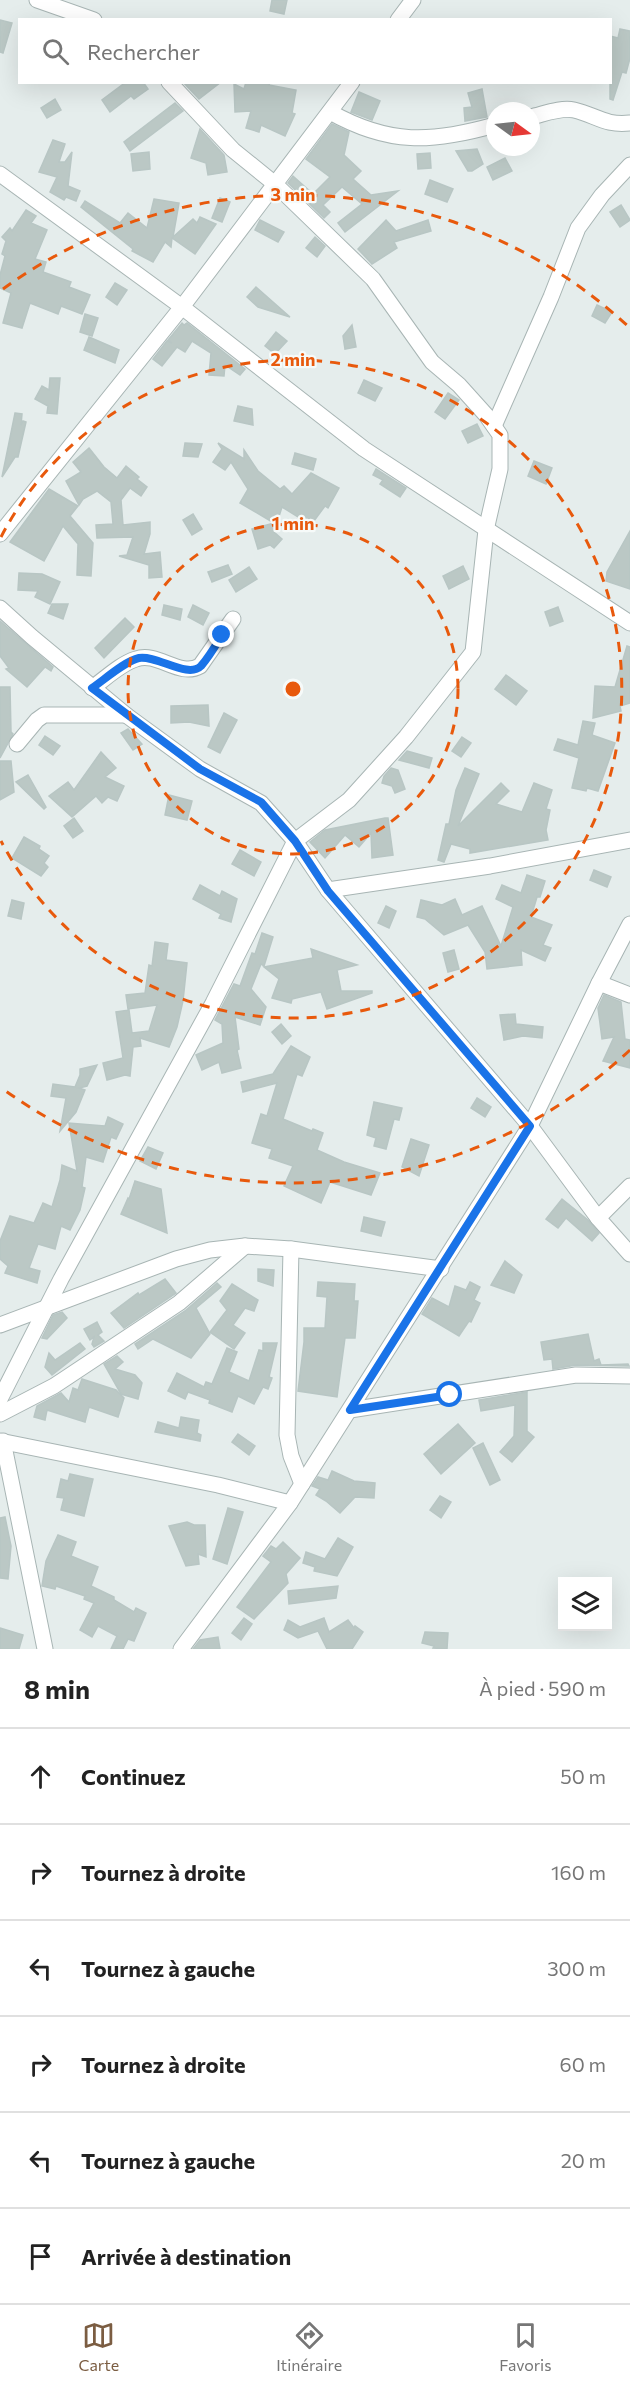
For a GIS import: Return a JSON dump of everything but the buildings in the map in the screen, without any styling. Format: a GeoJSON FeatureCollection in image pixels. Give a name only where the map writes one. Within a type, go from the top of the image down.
{"type":"FeatureCollection","features":[{"type":"Feature","properties":{"kind":"street"},"geometry":{"type":"LineString","coordinates":[[37,0],[88,18]]}},
{"type":"Feature","properties":{"kind":"street"},"geometry":{"type":"LineString","coordinates":[[400,18],[413,0]]}},
{"type":"Feature","properties":{"kind":"street"},"geometry":{"type":"LineString","coordinates":[[0,1399],[45,1309],[213,1003],[295,841],[349,800],[406,737],[469,659],[476,643],[486,530],[500,470],[500,435],[459,385],[432,362],[373,279],[276,184],[233,150],[171,84]]}},
{"type":"Feature","properties":{"kind":"street"},"geometry":{"type":"LineString","coordinates":[[0,534],[182,307],[351,84]]}},
{"type":"Feature","properties":{"kind":"street"},"geometry":{"type":"LineString","coordinates":[[540,115],[574,110],[616,125],[630,123]]}},
{"type":"Feature","properties":{"kind":"street"},"geometry":{"type":"LineString","coordinates":[[330,112],[357,127],[374,132],[424,139],[486,127]]}},
{"type":"Feature","properties":{"kind":"street"},"geometry":{"type":"LineString","coordinates":[[494,426],[551,297],[578,228],[602,195],[630,165]]}},
{"type":"Feature","properties":{"kind":"street"},"geometry":{"type":"LineString","coordinates":[[0,174],[182,307],[364,449],[630,623]]}},
{"type":"Feature","properties":{"kind":"street"},"geometry":{"type":"LineString","coordinates":[[0,608],[126,716],[200,769],[261,802],[295,841],[328,891],[530,1126],[598,1218],[630,1254]]}},
{"type":"Feature","properties":{"kind":"street"},"geometry":{"type":"LineString","coordinates":[[92,688],[136,659],[148,657],[187,670],[195,670],[233,619]]}},
{"type":"Feature","properties":{"kind":"street"},"geometry":{"type":"LineString","coordinates":[[17,744],[37,720],[44,716],[126,716]]}},
{"type":"Feature","properties":{"kind":"street"},"geometry":{"type":"LineString","coordinates":[[328,891],[490,866],[630,840]]}},
{"type":"Feature","properties":{"kind":"street"},"geometry":{"type":"LineString","coordinates":[[181,1649],[303,1484],[530,1126],[630,924]]}},
{"type":"Feature","properties":{"kind":"street"},"geometry":{"type":"LineString","coordinates":[[599,983],[630,995]]}},
{"type":"Feature","properties":{"kind":"street"},"geometry":{"type":"LineString","coordinates":[[598,1218],[630,1185]]}},
{"type":"Feature","properties":{"kind":"street"},"geometry":{"type":"LineString","coordinates":[[0,1414],[54,1386],[179,1303],[245,1246]]}},
{"type":"Feature","properties":{"kind":"street"},"geometry":{"type":"LineString","coordinates":[[0,1325],[176,1258],[210,1250],[245,1246],[291,1249],[441,1269]]}},
{"type":"Feature","properties":{"kind":"street"},"geometry":{"type":"LineString","coordinates":[[291,1249],[287,1435],[291,1456],[303,1484]]}},
{"type":"Feature","properties":{"kind":"street"},"geometry":{"type":"LineString","coordinates":[[350,1410],[576,1375],[630,1376]]}},
{"type":"Feature","properties":{"kind":"street"},"geometry":{"type":"LineString","coordinates":[[45,1649],[1,1441],[218,1485],[290,1503]]}},
{"type":"Feature","properties":{"kind":"route"},"geometry":{"type":"LineString","coordinates":[[222,635],[195,670],[187,670],[148,657],[136,659],[92,688],[126,716],[200,769],[261,802],[295,841],[328,891],[530,1126],[350,1410],[450,1395]]}}]}
